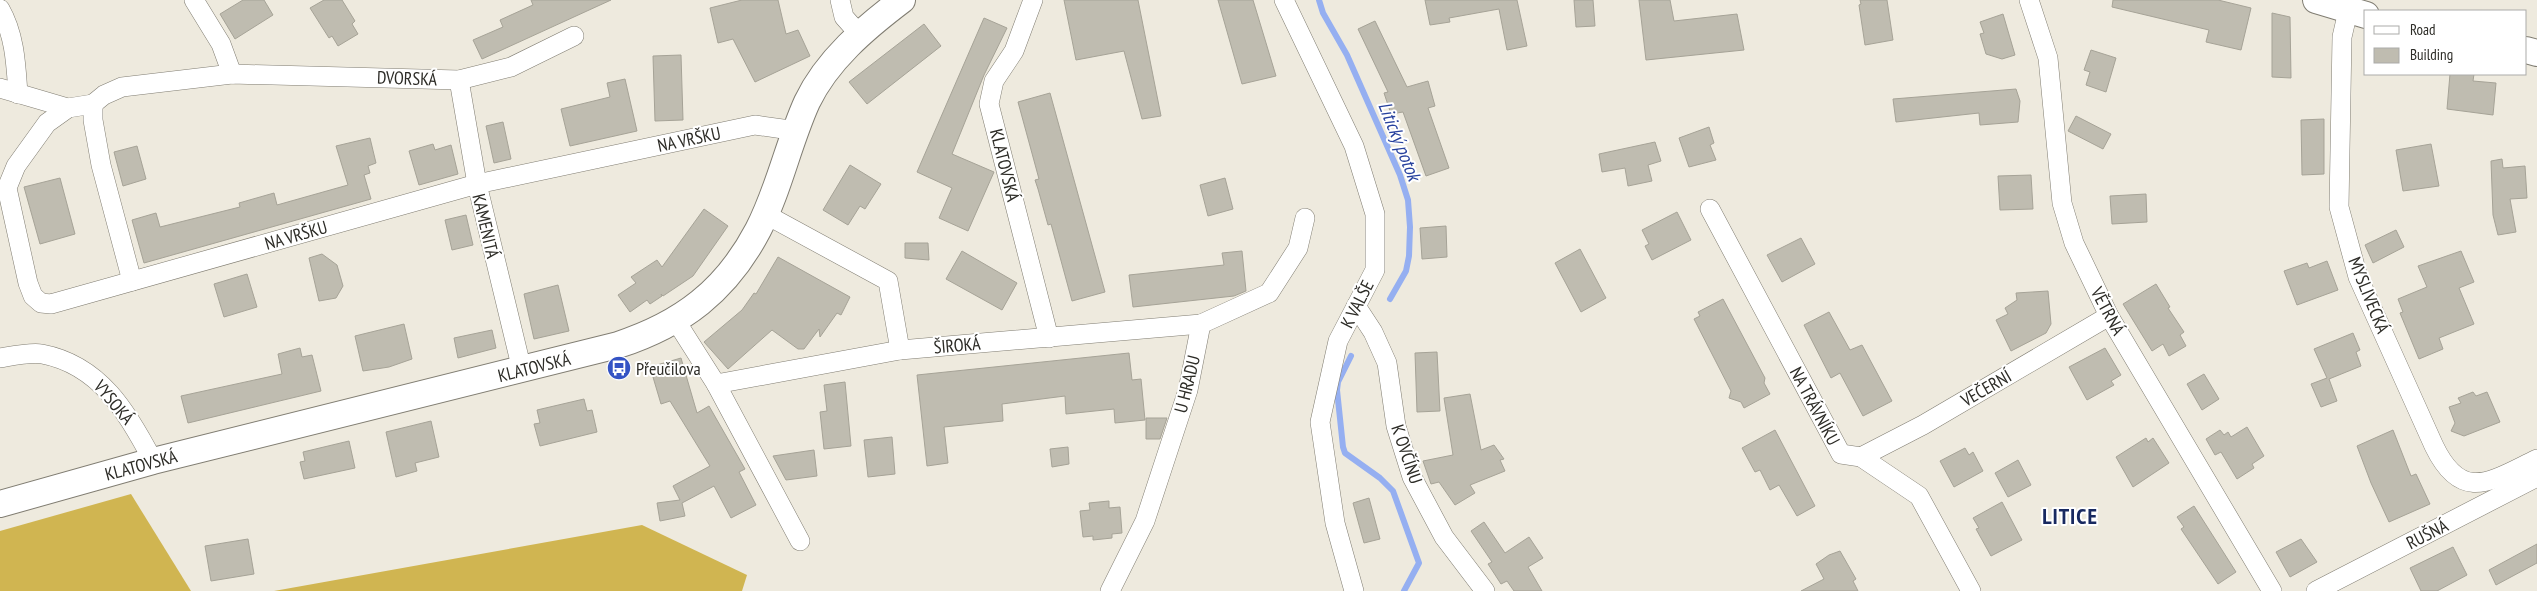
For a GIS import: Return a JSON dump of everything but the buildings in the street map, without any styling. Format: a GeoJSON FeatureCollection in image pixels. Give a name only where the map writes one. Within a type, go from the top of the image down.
{"type":"FeatureCollection","features":[{"type":"Feature","properties":{"kind":"main road","name":"KLATOVSKÁ"},"geometry":{"type":"LineString","coordinates":[[0,504],[153,461],[618,345],[646,336],[676,321],[704,299],[727,276],[746,251],[764,214],[808,102],[834,61],[860,35],[902,0]]}},
{"type":"Feature","properties":{"kind":"main road"},"geometry":{"type":"LineString","coordinates":[[2316,0],[2357,13]]}},
{"type":"Feature","properties":{"kind":"street"},"geometry":{"type":"LineString","coordinates":[[194,0],[221,44],[232,74]]}},
{"type":"Feature","properties":{"kind":"street"},"geometry":{"type":"LineString","coordinates":[[840,0],[844,18],[860,35]]}},
{"type":"Feature","properties":{"kind":"street","name":"KLATOVSKÁ"},"geometry":{"type":"LineString","coordinates":[[1033,0],[1014,51],[994,81],[990,104],[1049,338]]}},
{"type":"Feature","properties":{"kind":"street","name":"K VALŠE"},"geometry":{"type":"LineString","coordinates":[[1284,0],[1354,146],[1375,214],[1375,270],[1338,341],[1320,422],[1335,523],[1354,591]]}},
{"type":"Feature","properties":{"kind":"street","name":"VĚTRNÁ"},"geometry":{"type":"LineString","coordinates":[[2029,0],[2051,70],[2060,185],[2065,220],[2074,243],[2109,316],[2272,591]]}},
{"type":"Feature","properties":{"kind":"street"},"geometry":{"type":"LineString","coordinates":[[0,9],[7,21],[16,60],[18,94]]}},
{"type":"Feature","properties":{"kind":"street","name":"MYSLIVECKÁ"},"geometry":{"type":"LineString","coordinates":[[2357,13],[2342,37],[2339,207],[2358,277],[2442,463],[2464,482],[2477,483],[2492,481],[2537,459]]}},
{"type":"Feature","properties":{"kind":"street","name":"DVORSKÁ"},"geometry":{"type":"LineString","coordinates":[[93,104],[104,96],[122,88],[232,74],[459,80],[511,67],[574,36]]}},
{"type":"Feature","properties":{"kind":"street","name":"KAMENITÁ"},"geometry":{"type":"LineString","coordinates":[[459,80],[477,184],[522,370]]}},
{"type":"Feature","properties":{"kind":"street"},"geometry":{"type":"LineString","coordinates":[[0,88],[68,108]]}},
{"type":"Feature","properties":{"kind":"street"},"geometry":{"type":"LineString","coordinates":[[93,104],[92,120],[101,165],[132,281]]}},
{"type":"Feature","properties":{"kind":"street","name":"NA VRŠKU"},"geometry":{"type":"LineString","coordinates":[[93,104],[68,108],[47,123],[16,166],[7,188],[30,290],[40,303],[51,304],[477,184],[755,125],[797,131]]}},
{"type":"Feature","properties":{"kind":"street","name":"NA TRÁVNÍKU"},"geometry":{"type":"LineString","coordinates":[[1710,209],[1841,454],[1860,457],[1919,496],[1971,591]]}},
{"type":"Feature","properties":{"kind":"street"},"geometry":{"type":"LineString","coordinates":[[764,214],[888,281],[900,350]]}},
{"type":"Feature","properties":{"kind":"street"},"geometry":{"type":"LineString","coordinates":[[1201,324],[1269,293],[1298,248],[1305,218]]}},
{"type":"Feature","properties":{"kind":"street","name":"K OVČÍNU"},"geometry":{"type":"LineString","coordinates":[[1356,306],[1373,332],[1387,363],[1396,426],[1412,477],[1444,537],[1485,591]]}},
{"type":"Feature","properties":{"kind":"street","name":"VEČERNÍ"},"geometry":{"type":"LineString","coordinates":[[1860,457],[1923,425],[2109,316]]}},
{"type":"Feature","properties":{"kind":"street"},"geometry":{"type":"LineString","coordinates":[[676,321],[716,384],[800,541]]}},
{"type":"Feature","properties":{"kind":"street","name":"ŠIROKÁ"},"geometry":{"type":"LineString","coordinates":[[716,384],[900,350],[1201,324]]}},
{"type":"Feature","properties":{"kind":"street","name":"U HRADU"},"geometry":{"type":"LineString","coordinates":[[1110,591],[1144,520],[1188,390],[1201,324]]}},
{"type":"Feature","properties":{"kind":"street","name":"VYSOKÁ"},"geometry":{"type":"LineString","coordinates":[[0,358],[41,354],[81,368],[104,386],[124,410],[153,461]]}},
{"type":"Feature","properties":{"kind":"street","name":"RUŠNÁ"},"geometry":{"type":"LineString","coordinates":[[2316,591],[2537,476]]}},
{"type":"Feature","properties":{"kind":"shaded area"},"geometry":{"type":"Polygon","coordinates":[[[131,494],[191,591],[0,591],[0,531],[131,494]]]}},
{"type":"Feature","properties":{"kind":"shaded area"},"geometry":{"type":"Polygon","coordinates":[[[642,525],[747,575],[742,591],[274,591],[642,525]]]}},
{"type":"Feature","properties":{"kind":"waterway","name":"Litický potok"},"geometry":{"type":"LineString","coordinates":[[1319,0],[1323,13],[1347,55],[1400,175],[1408,200],[1410,227],[1409,256],[1406,271],[1390,299]]}},
{"type":"Feature","properties":{"kind":"waterway","name":"Litický potok"},"geometry":{"type":"LineString","coordinates":[[1351,356],[1338,382],[1337,390],[1343,447],[1345,453],[1380,478],[1393,491],[1419,563],[1404,591]]}},
{"type":"Feature","properties":{"kind":"place","name":"Přeučilova"},"geometry":{"type":"Point","coordinates":[619,368]}},
{"type":"Feature","properties":{"kind":"district","name":"LITICE"},"geometry":{"type":"Point","coordinates":[2070,516]}}]}
